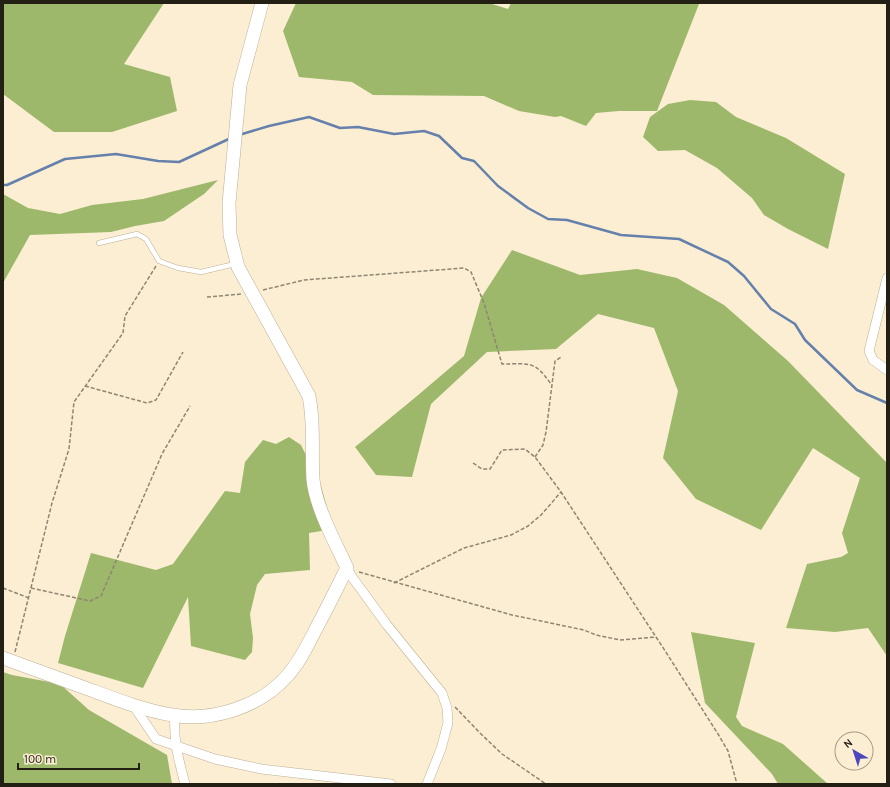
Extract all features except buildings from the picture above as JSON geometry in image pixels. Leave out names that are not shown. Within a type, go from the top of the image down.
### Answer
[{"type":"street","points":[[262,3],[240,84],[229,203],[230,235],[237,264],[309,396],[313,418],[313,480],[327,523],[347,568],[387,625],[442,693],[447,708],[448,723],[441,749],[427,784]]},
{"type":"street","points":[[887,278],[869,351],[873,360],[887,370]]},
{"type":"street","points":[[8,660],[133,705],[175,716],[192,717],[235,710],[252,703],[272,690],[287,677],[298,662],[347,568]]},
{"type":"street","points":[[133,705],[156,739],[215,759],[261,769],[391,784]]},
{"type":"street","points":[[175,716],[175,746],[185,784]]},
{"type":"lane","points":[[98,243],[137,234],[146,239],[159,261],[178,268],[201,272],[237,264]]},
{"type":"path","points":[[8,660],[32,588],[52,503],[69,449],[74,402],[123,333],[124,316],[159,261]]},
{"type":"path","points":[[207,297],[252,293],[304,280],[464,268],[471,272],[484,303],[502,364],[530,364],[542,371],[552,384]]},
{"type":"path","points":[[85,386],[147,403],[156,400],[183,352]]},
{"type":"path","points":[[535,457],[543,445],[546,432],[555,361],[561,358]]},
{"type":"path","points":[[32,588],[90,601],[101,596],[162,454],[190,406]]},
{"type":"path","points":[[473,462],[482,469],[490,469],[502,450],[525,449],[535,457],[561,492],[718,734],[728,751],[737,784]]},
{"type":"path","points":[[394,582],[464,548],[511,535],[528,526],[541,515],[561,492]]},
{"type":"path","points":[[347,568],[512,616],[584,630],[596,635],[620,640],[656,638]]},
{"type":"path","points":[[3,588],[29,598]]},
{"type":"path","points":[[442,693],[502,754],[546,784]]},
{"type":"green space","points":[[3,3],[164,3],[124,64],[170,77],[177,111],[112,132],[54,132],[3,94]]},
{"type":"green space","points":[[296,3],[489,3],[508,9],[511,3],[699,4],[657,111],[619,111],[596,113],[586,126],[561,116],[555,117],[519,111],[484,96],[373,95],[352,82],[299,77],[283,31]]},
{"type":"green space","points":[[690,100],[716,102],[736,117],[786,138],[845,174],[828,249],[764,215],[752,198],[717,168],[685,150],[658,151],[643,137],[650,117],[668,104]]},
{"type":"green space","points":[[218,180],[204,194],[164,221],[111,232],[30,235],[3,283],[3,194],[28,208],[60,214],[92,205],[143,199]]},
{"type":"green space","points":[[512,250],[580,275],[637,269],[677,278],[724,305],[788,361],[887,463],[887,656],[868,628],[835,632],[786,628],[807,564],[841,557],[848,553],[842,533],[860,478],[813,448],[761,530],[696,499],[663,458],[678,391],[654,328],[598,314],[556,349],[487,352],[431,404],[412,477],[376,475],[355,447],[464,356],[481,298]]},
{"type":"green space","points":[[289,437],[301,445],[321,486],[333,529],[309,533],[310,570],[265,574],[257,585],[250,614],[253,638],[252,652],[245,660],[191,646],[188,597],[143,688],[58,663],[91,553],[156,570],[173,564],[225,491],[240,493],[245,462],[263,440],[276,444]]},
{"type":"green space","points":[[691,632],[755,643],[736,717],[742,726],[783,744],[828,784],[778,784],[772,774],[705,703]]},
{"type":"green space","points":[[3,672],[60,684],[89,710],[167,755],[172,784],[3,784]]},
{"type":"waterway","points":[[239,135],[269,126],[309,117],[340,128],[358,127],[394,134],[424,131],[439,136],[462,158],[474,161],[498,186],[528,208],[548,219],[567,220],[621,235],[679,239],[728,262],[744,276],[771,309],[795,324],[805,340],[857,390],[887,403]]},
{"type":"waterway","points":[[3,185],[7,185],[65,159],[116,154],[158,161],[179,162],[231,138]]}]
